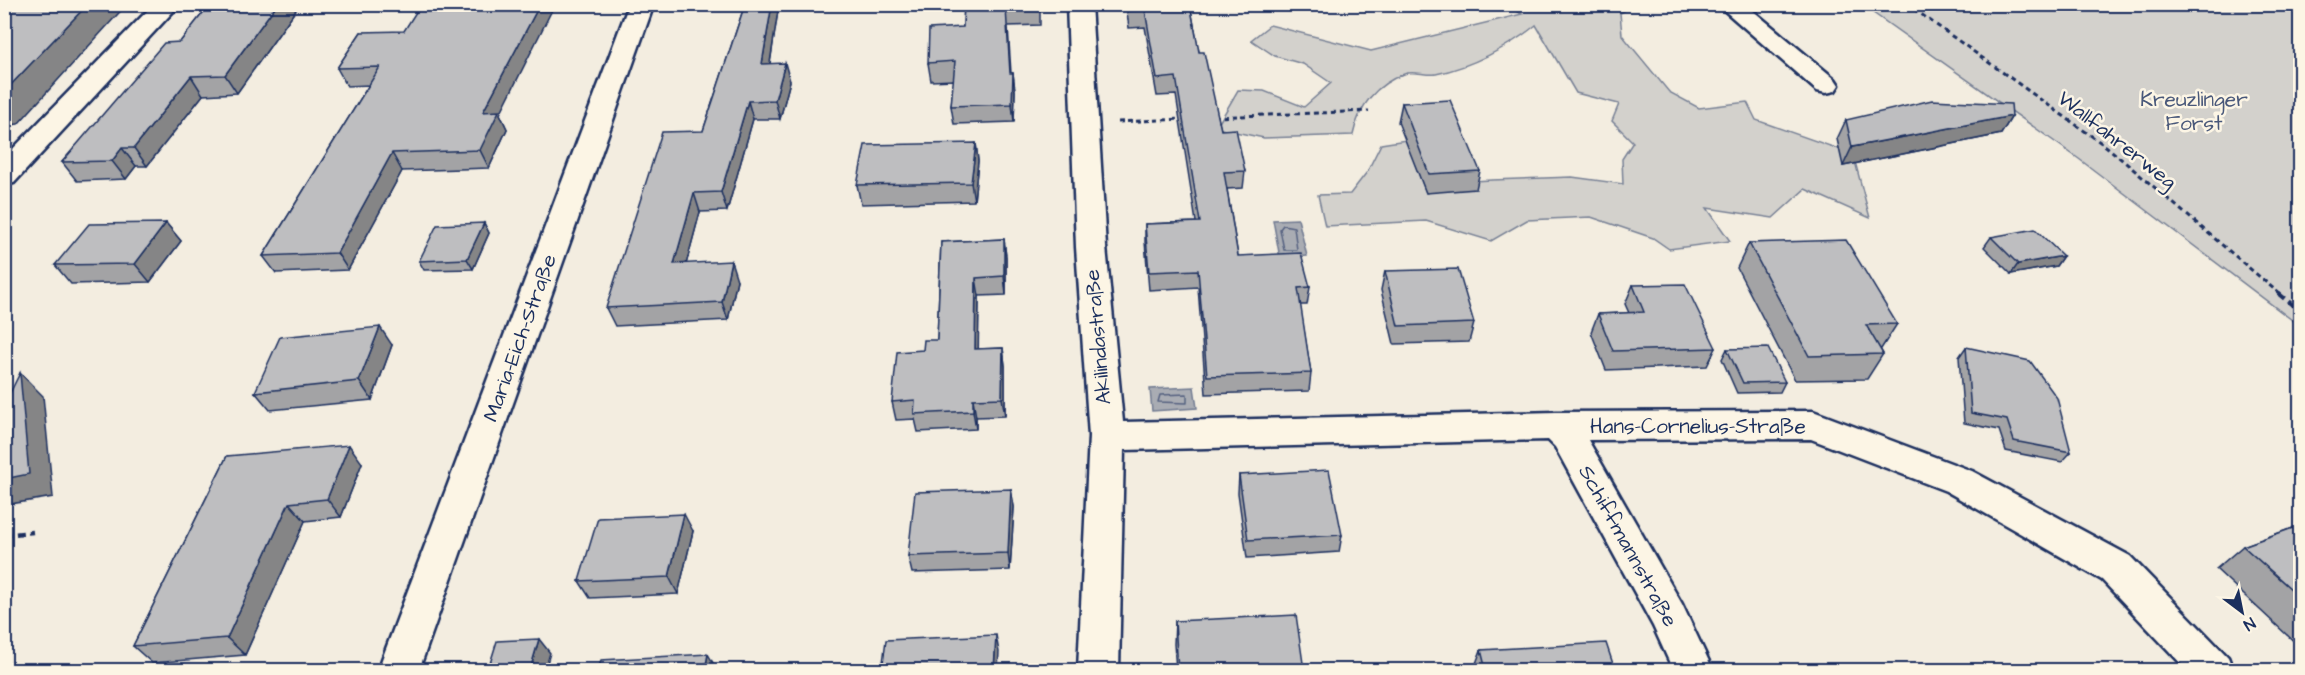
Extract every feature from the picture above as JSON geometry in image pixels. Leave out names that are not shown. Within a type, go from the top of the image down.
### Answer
[{"type":"street","points":[[4,176],[168,4]]},
{"type":"street","name":"Maria-Eich-Straße","points":[[398,670],[642,4]]},
{"type":"street","name":"Akilindastraße","points":[[1079,4],[1090,248],[1107,436],[1098,670]]},
{"type":"street","points":[[1729,4],[1827,85]]},
{"type":"street","name":"Hans-Cornelius-Straße","points":[[1107,436],[1556,426],[1813,425],[1959,481],[2116,568],[2213,670]]},
{"type":"street","name":"Schiffmannstraße","points":[[1556,426],[1568,437],[1668,616],[1693,670]]},
{"type":"path","name":"Wallfahrerweg","points":[[1907,4],[2107,147],[2301,311]]},
{"type":"path","points":[[1203,118],[1369,111]]},
{"type":"path","points":[[1084,123],[1191,118]]},
{"type":"path","points":[[4,535],[33,532]]},
{"type":"green space","points":[[1506,5],[1635,5],[1620,13],[1622,35],[1669,92],[1699,108],[1747,102],[1756,120],[1853,154],[1870,218],[1805,189],[1773,218],[1707,208],[1730,241],[1669,249],[1653,238],[1591,217],[1527,220],[1491,241],[1426,221],[1325,226],[1318,195],[1350,194],[1367,172],[1381,144],[1406,140],[1426,193],[1472,181],[1492,180],[1572,177],[1623,184],[1622,159],[1633,142],[1612,121],[1619,104],[1576,93],[1536,25],[1514,41],[1476,61],[1436,74],[1408,73],[1385,84],[1364,106],[1353,135],[1264,138],[1216,128],[1238,90],[1264,91],[1304,107],[1331,83],[1303,64],[1275,56],[1251,40],[1270,25],[1371,51],[1522,14]]},
{"type":"green space","name":"Kreuzlinger Forst","points":[[1862,5],[2300,5],[2300,326],[2079,159]]},
{"type":"water","points":[[1298,219],[1307,256],[1280,258],[1273,220]]},
{"type":"water","points":[[1194,387],[1197,408],[1152,411],[1150,389]]},
{"type":"building","points":[[4,4],[88,4],[4,92]]},
{"type":"building","points":[[210,4],[277,4],[225,75],[191,76],[134,148],[122,148],[112,161],[62,162],[164,43],[180,42]]},
{"type":"building","points":[[421,4],[540,4],[483,112],[499,111],[480,150],[392,153],[337,253],[263,256],[380,67],[337,68],[361,32],[404,31]]},
{"type":"building","points":[[745,4],[772,4],[762,64],[785,63],[775,100],[748,101],[721,192],[694,193],[674,264],[731,261],[722,302],[606,308],[662,132],[703,131]]},
{"type":"building","points":[[964,4],[1039,4],[1039,7],[1006,8],[1010,73],[1013,73],[1012,104],[951,106],[955,61],[928,63],[929,29],[963,27]]},
{"type":"building","points":[[1128,4],[1190,4],[1199,52],[1204,52],[1221,130],[1236,129],[1245,171],[1224,172],[1238,256],[1301,253],[1310,287],[1298,288],[1311,373],[1207,376],[1198,270],[1149,272],[1145,224],[1200,222],[1176,77],[1157,79],[1145,10],[1128,11]]},
{"type":"building","points":[[1450,100],[1480,171],[1429,174],[1402,103]]},
{"type":"building","points":[[1932,100],[2011,104],[2012,116],[1852,147],[1846,120]]},
{"type":"building","points":[[976,143],[971,183],[857,185],[865,145]]},
{"type":"building","points":[[166,223],[135,264],[55,265],[89,224]]},
{"type":"building","points":[[484,223],[467,259],[419,261],[437,225]]},
{"type":"building","points":[[2035,229],[2063,256],[2018,264],[1991,237]]},
{"type":"building","points":[[1004,239],[1004,276],[976,278],[975,349],[1003,348],[1002,398],[973,399],[973,411],[914,414],[915,400],[892,402],[897,352],[923,350],[924,340],[937,340],[941,242]]},
{"type":"building","points":[[1846,240],[1897,324],[1866,325],[1883,354],[1809,356],[1749,243]]},
{"type":"building","points":[[1458,269],[1474,323],[1398,326],[1385,271]]},
{"type":"building","points":[[1685,284],[1716,348],[1613,351],[1598,314],[1644,312],[1633,285]]},
{"type":"building","points":[[380,327],[359,381],[255,392],[280,337]]},
{"type":"building","points":[[1966,347],[2030,361],[2057,398],[2071,452],[2014,441],[2007,420],[1971,413]]},
{"type":"building","points":[[1768,348],[1785,382],[1743,383],[1727,349]]},
{"type":"building","points":[[20,373],[29,474],[4,479],[4,405]]},
{"type":"building","points":[[349,445],[327,499],[289,503],[227,638],[133,646],[227,456]]},
{"type":"building","points":[[1329,470],[1342,535],[1248,540],[1239,475]]},
{"type":"building","points":[[1011,489],[1008,553],[908,556],[915,492]]},
{"type":"building","points":[[684,514],[669,577],[579,581],[598,518]]},
{"type":"building","points":[[2301,525],[2301,598],[2243,546]]},
{"type":"building","points":[[1296,615],[1304,670],[1178,670],[1175,621]]},
{"type":"building","points":[[996,635],[994,670],[882,670],[886,640]]},
{"type":"building","points":[[539,639],[530,670],[488,670],[497,641]]},
{"type":"building","points":[[1606,643],[1615,670],[1486,670],[1481,650]]},
{"type":"building","points":[[708,654],[705,670],[598,670],[601,660]]}]
